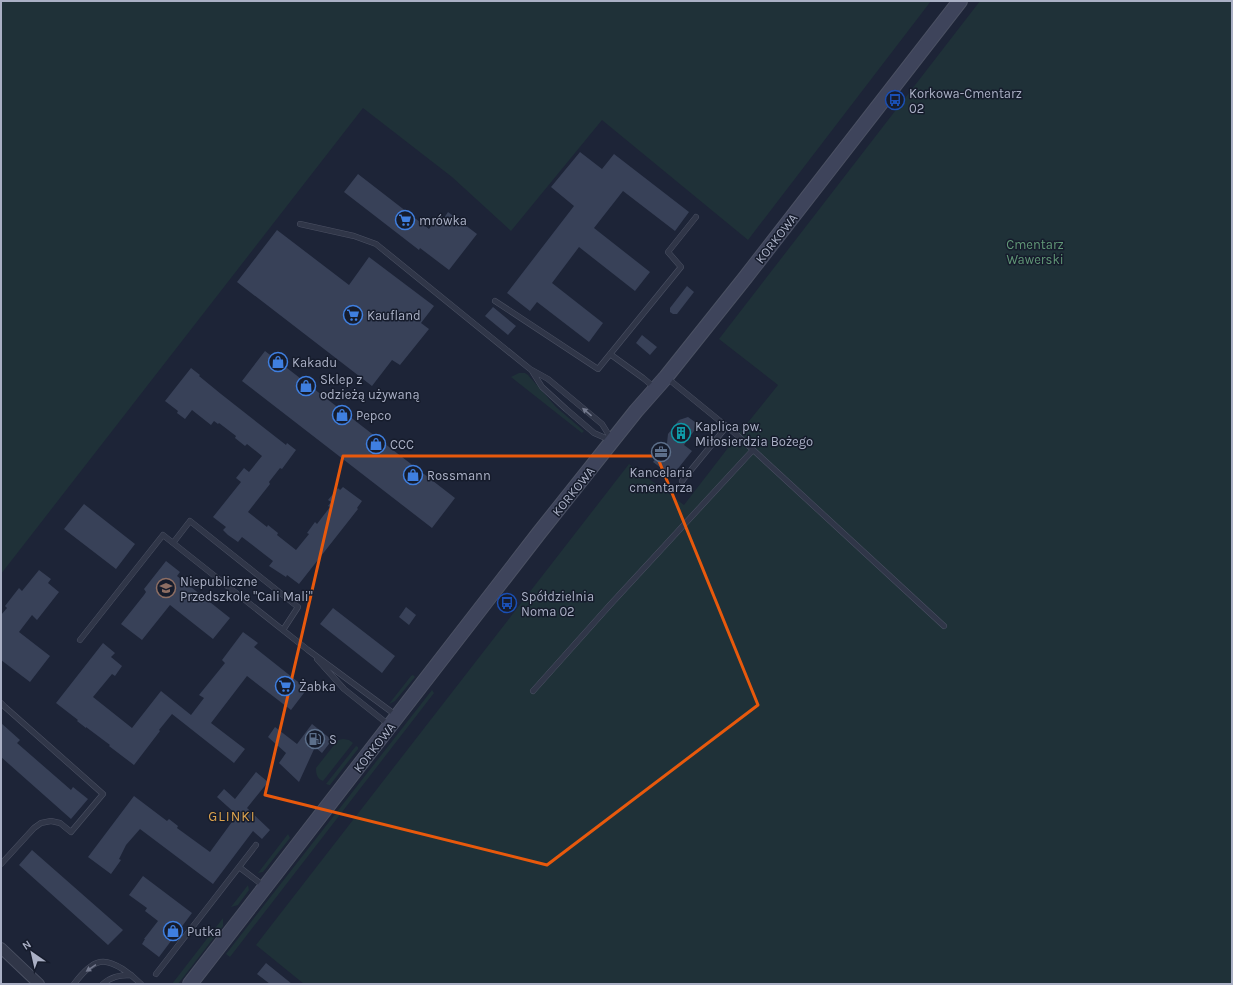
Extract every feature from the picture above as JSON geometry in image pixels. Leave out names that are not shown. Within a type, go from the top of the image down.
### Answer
[{"type":"street","name":"KORKOWA","points":[[190,984],[543,529],[745,278],[960,1]]},
{"type":"street","points":[[1,948],[39,984]]},
{"type":"lane","points":[[495,301],[598,369],[681,267],[668,252],[696,217]]},
{"type":"lane","points":[[300,224],[354,236],[376,244],[530,369],[548,379],[602,424],[613,441]]},
{"type":"lane","points":[[610,354],[656,389]]},
{"type":"lane","points":[[530,369],[542,387],[566,409],[594,433],[613,441]]},
{"type":"lane","points":[[666,377],[727,426],[944,626]]},
{"type":"lane","points":[[682,481],[727,426]]},
{"type":"lane","points":[[533,691],[753,450]]},
{"type":"lane","points":[[173,543],[190,521],[298,607],[283,630]]},
{"type":"lane","points":[[80,640],[163,535],[308,650],[394,721]]},
{"type":"lane","points":[[308,650],[344,689],[394,721]]},
{"type":"lane","points":[[1,703],[103,794],[71,832],[60,823],[51,821],[41,823],[34,828],[1,864]]},
{"type":"lane","points":[[156,974],[256,845]]},
{"type":"lane","points":[[238,867],[265,888]]},
{"type":"lane","points":[[74,984],[90,968],[101,962],[114,964],[132,975],[141,984]]},
{"type":"lane","points":[[103,984],[108,979],[118,975],[132,975]]},
{"type":"highlighted area","points":[[343,456],[657,456],[758,705],[547,865],[265,795]]},
{"type":"green space","points":[[1,1],[931,1],[748,240],[602,120],[511,231],[452,177],[363,108],[1,574]]},
{"type":"green space","name":"Cmentarz Wawerski","points":[[980,1],[1232,1],[1232,984],[304,984],[256,945],[629,464],[684,505],[778,385],[719,339]]},
{"type":"green space","points":[[519,373],[525,373],[528,375],[556,407],[584,431],[582,433],[511,377]]},
{"type":"green space","points":[[413,675],[415,677],[395,701],[389,704],[411,676]]},
{"type":"green space","points":[[432,690],[434,693],[230,957],[226,954]]},
{"type":"green space","points":[[338,740],[349,740],[353,743],[323,781],[319,779],[316,768]]},
{"type":"green space","points":[[356,746],[358,749],[330,785],[326,784]]},
{"type":"green space","points":[[288,834],[290,838],[263,872],[258,873]]},
{"type":"green space","points":[[248,885],[249,890],[238,905],[231,907]]},
{"type":"green space","points":[[223,918],[223,926],[178,984],[172,984]]},
{"type":"building","points":[[580,152],[602,169],[614,154],[689,212],[675,231],[623,191],[594,228],[650,272],[635,291],[579,247],[552,283],[603,323],[589,342],[537,302],[530,311],[507,293],[574,206],[551,187]]},
{"type":"building","points":[[358,174],[429,229],[440,215],[444,218],[448,212],[477,234],[449,270],[420,248],[419,250],[344,192]]},
{"type":"building","name":"Kaufland","points":[[277,230],[349,285],[369,257],[434,306],[421,323],[429,329],[400,365],[392,360],[372,386],[237,282]]},
{"type":"building","points":[[687,286],[694,292],[677,314],[673,314],[670,312],[670,308]]},
{"type":"building","points":[[493,307],[516,326],[508,335],[485,316]]},
{"type":"building","points":[[642,335],[657,347],[650,355],[636,343]]},
{"type":"building","points":[[265,351],[455,498],[432,528],[242,381]]},
{"type":"building","points":[[191,368],[221,394],[286,445],[287,443],[296,450],[282,469],[280,468],[269,482],[270,484],[248,512],[267,527],[268,525],[278,533],[277,535],[296,550],[309,534],[307,533],[315,522],[317,524],[330,507],[328,506],[331,502],[328,500],[338,488],[340,490],[343,487],[362,501],[357,508],[358,509],[299,584],[287,575],[286,577],[269,566],[273,561],[242,537],[238,542],[228,535],[223,530],[226,527],[213,517],[241,482],[236,478],[244,468],[249,472],[262,456],[247,444],[245,446],[235,438],[236,436],[219,423],[218,424],[214,421],[211,425],[192,410],[185,419],[177,413],[178,411],[165,401]]},
{"type":"building","points":[[688,417],[695,422],[694,431],[684,445],[692,451],[672,476],[653,462],[667,443],[668,434],[679,420]]},
{"type":"building","points":[[84,504],[135,544],[116,569],[64,529]]},
{"type":"building","points":[[166,561],[180,572],[177,576],[230,618],[213,639],[170,605],[142,640],[121,624],[144,595],[146,592],[144,589]]},
{"type":"building","points":[[39,570],[51,579],[48,583],[59,592],[37,620],[32,615],[19,632],[50,656],[30,682],[1,660],[1,615],[7,608],[5,606],[19,588],[22,591]]},
{"type":"building","points":[[406,607],[416,615],[409,625],[399,617]]},
{"type":"building","points":[[333,608],[395,656],[382,673],[320,624]]},
{"type":"building","points":[[243,632],[258,643],[254,647],[307,689],[291,710],[247,676],[211,723],[245,749],[234,763],[172,714],[134,765],[56,703],[103,643],[115,653],[111,657],[122,666],[115,676],[112,674],[93,697],[132,728],[161,691],[191,715],[204,698],[199,695],[225,663],[222,660]]},
{"type":"building","points":[[1,723],[20,740],[17,743],[71,790],[73,787],[88,799],[71,819],[1,757]]},
{"type":"building","points":[[312,724],[332,740],[322,753],[315,747],[299,782],[279,763],[286,753],[268,737],[275,727],[297,744]]},
{"type":"building","points":[[256,772],[268,782],[247,808],[270,830],[262,839],[253,831],[213,884],[140,829],[126,845],[119,859],[121,860],[111,874],[88,857],[134,796],[167,821],[169,819],[178,826],[177,828],[210,852],[237,815],[217,797],[224,789],[235,799]]},
{"type":"building","points":[[32,850],[123,930],[108,945],[19,865]]},
{"type":"building","points":[[143,876],[192,913],[159,957],[142,944],[144,939],[158,921],[145,911],[147,908],[129,895]]},
{"type":"building","points":[[266,963],[292,984],[270,984],[257,974]]},
{"type":"place","name":"Korkowa-Cmentarz 02","points":[[895,100]]},
{"type":"place","name":"mrówka","points":[[405,220]]},
{"type":"place","name":"Kaufland","points":[[353,315]]},
{"type":"place","name":"Kakadu","points":[[278,362]]},
{"type":"place","name":"Sklep z odzieżą używaną","points":[[306,386]]},
{"type":"place","name":"Pepco","points":[[342,415]]},
{"type":"place","name":"Kaplica pw. Miłosierdzia Bożego","points":[[681,433]]},
{"type":"place","name":"CCC","points":[[376,444]]},
{"type":"place","name":"Kancelaria cmentarza","points":[[661,452]]},
{"type":"place","name":"Rossmann","points":[[413,475]]},
{"type":"place","name":"Niepubliczne Przedszkole \"Cali Mali\"","points":[[166,588]]},
{"type":"place","name":"Spółdzielnia Noma 02","points":[[507,603]]},
{"type":"place","name":"Żabka","points":[[285,686]]},
{"type":"place","name":"S","points":[[315,739]]},
{"type":"place","name":"Putka","points":[[173,931]]},
{"type":"district","name":"GLINKI","points":[[232,816]]}]
